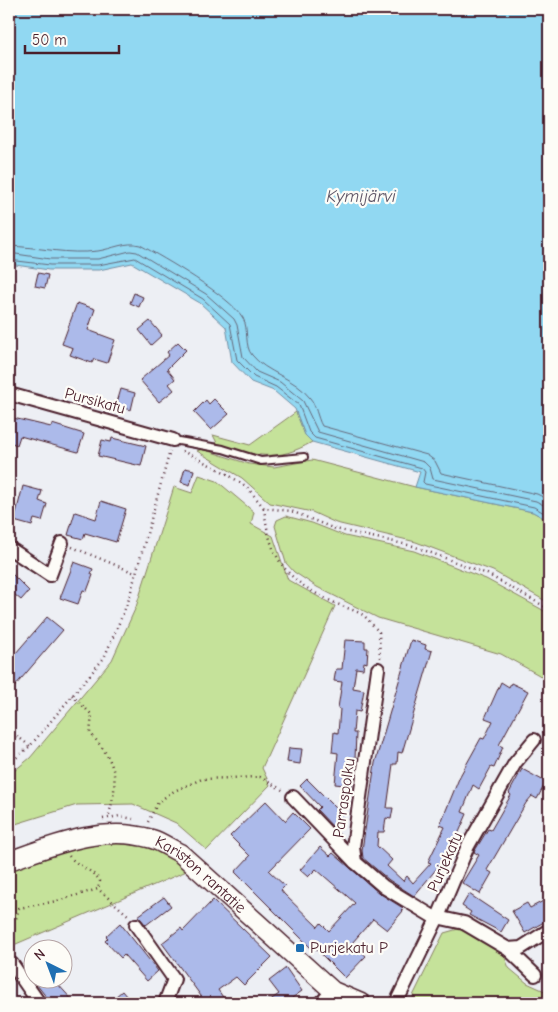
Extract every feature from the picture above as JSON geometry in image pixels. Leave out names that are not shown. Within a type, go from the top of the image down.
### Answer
[{"type":"street","name":"Pursikatu","points":[[9,394],[173,440]]},
{"type":"street","points":[[9,548],[50,575],[62,543]]},
{"type":"street","name":"Parraspolku","points":[[378,669],[353,847],[355,862],[384,887],[438,918],[464,923],[508,949],[535,975]]},
{"type":"street","name":"Purjekatu","points":[[396,1003],[438,918],[468,846],[515,763],[534,740]]},
{"type":"street","points":[[293,797],[355,862]]},
{"type":"street","name":"Kariston rantatie","points":[[9,861],[84,836],[122,834],[153,839],[180,853],[327,997],[361,1003]]},
{"type":"street","points":[[136,925],[174,979],[165,1003]]},
{"type":"street","points":[[508,949],[522,948],[549,930]]},
{"type":"street","points":[[12,964],[39,1003]]},
{"type":"lane","points":[[173,440],[223,449],[261,462],[304,457]]},
{"type":"path","points":[[173,440],[183,452],[224,472],[248,487],[264,508],[274,553],[287,573],[333,603],[363,615],[379,632],[381,650],[378,669]]},
{"type":"path","points":[[9,764],[30,746],[104,658],[128,602],[173,440]]},
{"type":"path","points":[[264,508],[291,511],[335,529],[413,546],[487,574],[549,609]]},
{"type":"path","points":[[62,543],[135,573]]},
{"type":"path","points":[[72,694],[92,715],[90,733],[106,751],[112,763],[116,790],[108,818]]},
{"type":"path","points":[[9,730],[30,746]]},
{"type":"path","points":[[148,822],[158,802],[174,791],[202,779],[260,777],[293,797]]},
{"type":"path","points":[[58,844],[74,862],[96,874],[100,881],[98,889]]},
{"type":"path","points":[[98,889],[124,910],[136,925]]},
{"type":"path","points":[[9,925],[16,919],[19,908],[57,901],[98,889]]},
{"type":"green space","points":[[296,412],[305,435],[312,442],[287,453],[276,455],[254,454],[217,443],[213,435],[250,445]]},
{"type":"green space","points":[[202,449],[249,464],[274,467],[312,460],[415,487],[533,512],[549,521],[549,603],[493,571],[416,542],[336,523],[312,512],[270,503],[242,478],[197,451]]},
{"type":"green space","points":[[199,475],[217,481],[254,512],[251,524],[273,536],[288,580],[335,606],[262,768],[270,785],[207,850],[176,823],[133,804],[77,805],[9,826],[9,775],[30,758],[112,660],[136,607],[174,487],[192,493]]},
{"type":"green space","points":[[286,516],[312,523],[345,536],[414,551],[486,579],[549,614],[549,685],[539,675],[501,654],[378,618],[317,587],[294,572],[286,563],[275,526],[277,520]]},
{"type":"green space","points":[[115,843],[153,848],[189,870],[9,947],[9,870],[76,847]]},
{"type":"green space","points":[[458,929],[483,938],[504,955],[509,968],[527,983],[549,993],[549,1003],[414,1003],[413,996],[444,933]]},
{"type":"water","name":"Kymijärvi","points":[[9,9],[549,9],[549,521],[533,512],[415,487],[420,472],[312,442],[305,435],[295,409],[274,391],[251,382],[232,362],[226,327],[200,303],[132,263],[99,270],[49,270],[9,264]]},
{"type":"building","points":[[38,273],[48,275],[45,288],[35,286]]},
{"type":"building","points":[[134,293],[143,297],[139,307],[130,303]]},
{"type":"building","points":[[77,303],[95,309],[88,330],[115,340],[107,363],[94,359],[92,363],[70,355],[73,348],[62,344]]},
{"type":"building","points":[[150,321],[162,335],[151,345],[139,330]]},
{"type":"building","points":[[178,342],[186,350],[167,369],[175,379],[169,384],[174,390],[159,402],[140,380],[169,355],[167,352]]},
{"type":"building","points":[[121,389],[135,393],[131,410],[116,406]]},
{"type":"building","points":[[214,399],[229,414],[211,430],[194,412],[206,400],[209,404]]},
{"type":"building","points":[[9,417],[51,427],[52,424],[84,434],[78,452],[20,436],[17,445],[9,442]]},
{"type":"building","points":[[112,438],[146,446],[141,466],[98,456],[102,440],[111,442]]},
{"type":"building","points":[[185,468],[194,470],[190,485],[181,482]]},
{"type":"building","points":[[23,486],[42,491],[39,501],[47,504],[42,521],[34,519],[32,526],[14,521]]},
{"type":"building","points":[[101,501],[126,509],[116,542],[85,533],[83,539],[68,535],[75,512],[96,519]]},
{"type":"building","points":[[74,562],[93,569],[91,574],[93,575],[87,591],[83,590],[78,604],[60,598]]},
{"type":"building","points":[[9,571],[29,591],[21,600],[9,590]]},
{"type":"building","points":[[47,617],[63,630],[9,693],[9,661]]},
{"type":"building","points":[[345,640],[365,641],[365,648],[368,648],[367,663],[364,662],[363,669],[356,668],[353,688],[364,690],[360,712],[355,711],[353,733],[356,733],[355,759],[352,786],[335,784],[338,753],[332,752],[334,732],[338,733],[340,709],[338,708],[342,682],[334,681],[336,669],[342,669]]},
{"type":"building","points":[[411,640],[426,645],[425,649],[432,651],[402,753],[398,752],[397,764],[393,764],[387,808],[393,808],[391,819],[386,818],[384,832],[378,832],[377,846],[392,860],[387,866],[403,881],[407,876],[413,883],[431,863],[428,862],[445,827],[440,825],[460,776],[481,738],[484,739],[493,721],[485,718],[501,682],[509,687],[511,683],[528,691],[499,745],[503,747],[494,768],[491,767],[479,789],[473,785],[462,812],[467,814],[443,869],[438,867],[414,896],[389,880],[363,858],[362,850],[375,763]]},
{"type":"building","points":[[289,748],[302,749],[300,764],[287,762]]},
{"type":"building","points":[[522,769],[546,782],[537,799],[532,796],[526,803],[487,870],[492,873],[480,894],[462,883],[479,855],[474,852],[488,829],[491,830],[511,795],[509,793]]},
{"type":"building","points":[[307,779],[345,817],[334,828],[317,810],[320,807],[300,786]]},
{"type":"building","points":[[266,801],[285,821],[293,812],[310,829],[269,871],[285,886],[281,890],[284,894],[318,927],[321,923],[329,931],[355,903],[316,869],[308,877],[300,870],[320,847],[330,856],[333,853],[379,893],[403,908],[401,910],[403,911],[387,930],[373,919],[352,943],[366,956],[345,978],[314,947],[312,949],[235,872],[250,856],[230,836]]},
{"type":"building","points":[[469,894],[508,920],[501,932],[469,915],[471,912],[462,906]]},
{"type":"building","points":[[164,897],[171,906],[146,925],[138,916]]},
{"type":"building","points":[[549,898],[549,919],[525,933],[512,911],[527,903],[530,908]]},
{"type":"building","points":[[213,900],[272,957],[244,985],[236,977],[218,990],[227,1003],[192,1003],[201,996],[162,943],[181,928],[183,931]]},
{"type":"building","points":[[120,923],[158,971],[147,981],[124,955],[121,958],[105,941],[108,938],[106,936]]},
{"type":"building","points":[[286,968],[302,991],[292,998],[296,1003],[266,1003],[279,994],[269,981]]},
{"type":"building","points":[[41,990],[63,990],[75,1003],[51,1003]]},
{"type":"building","points":[[122,991],[132,1003],[108,1003]]},
{"type":"place","name":"Purjekatu P","points":[[300,948]]}]
